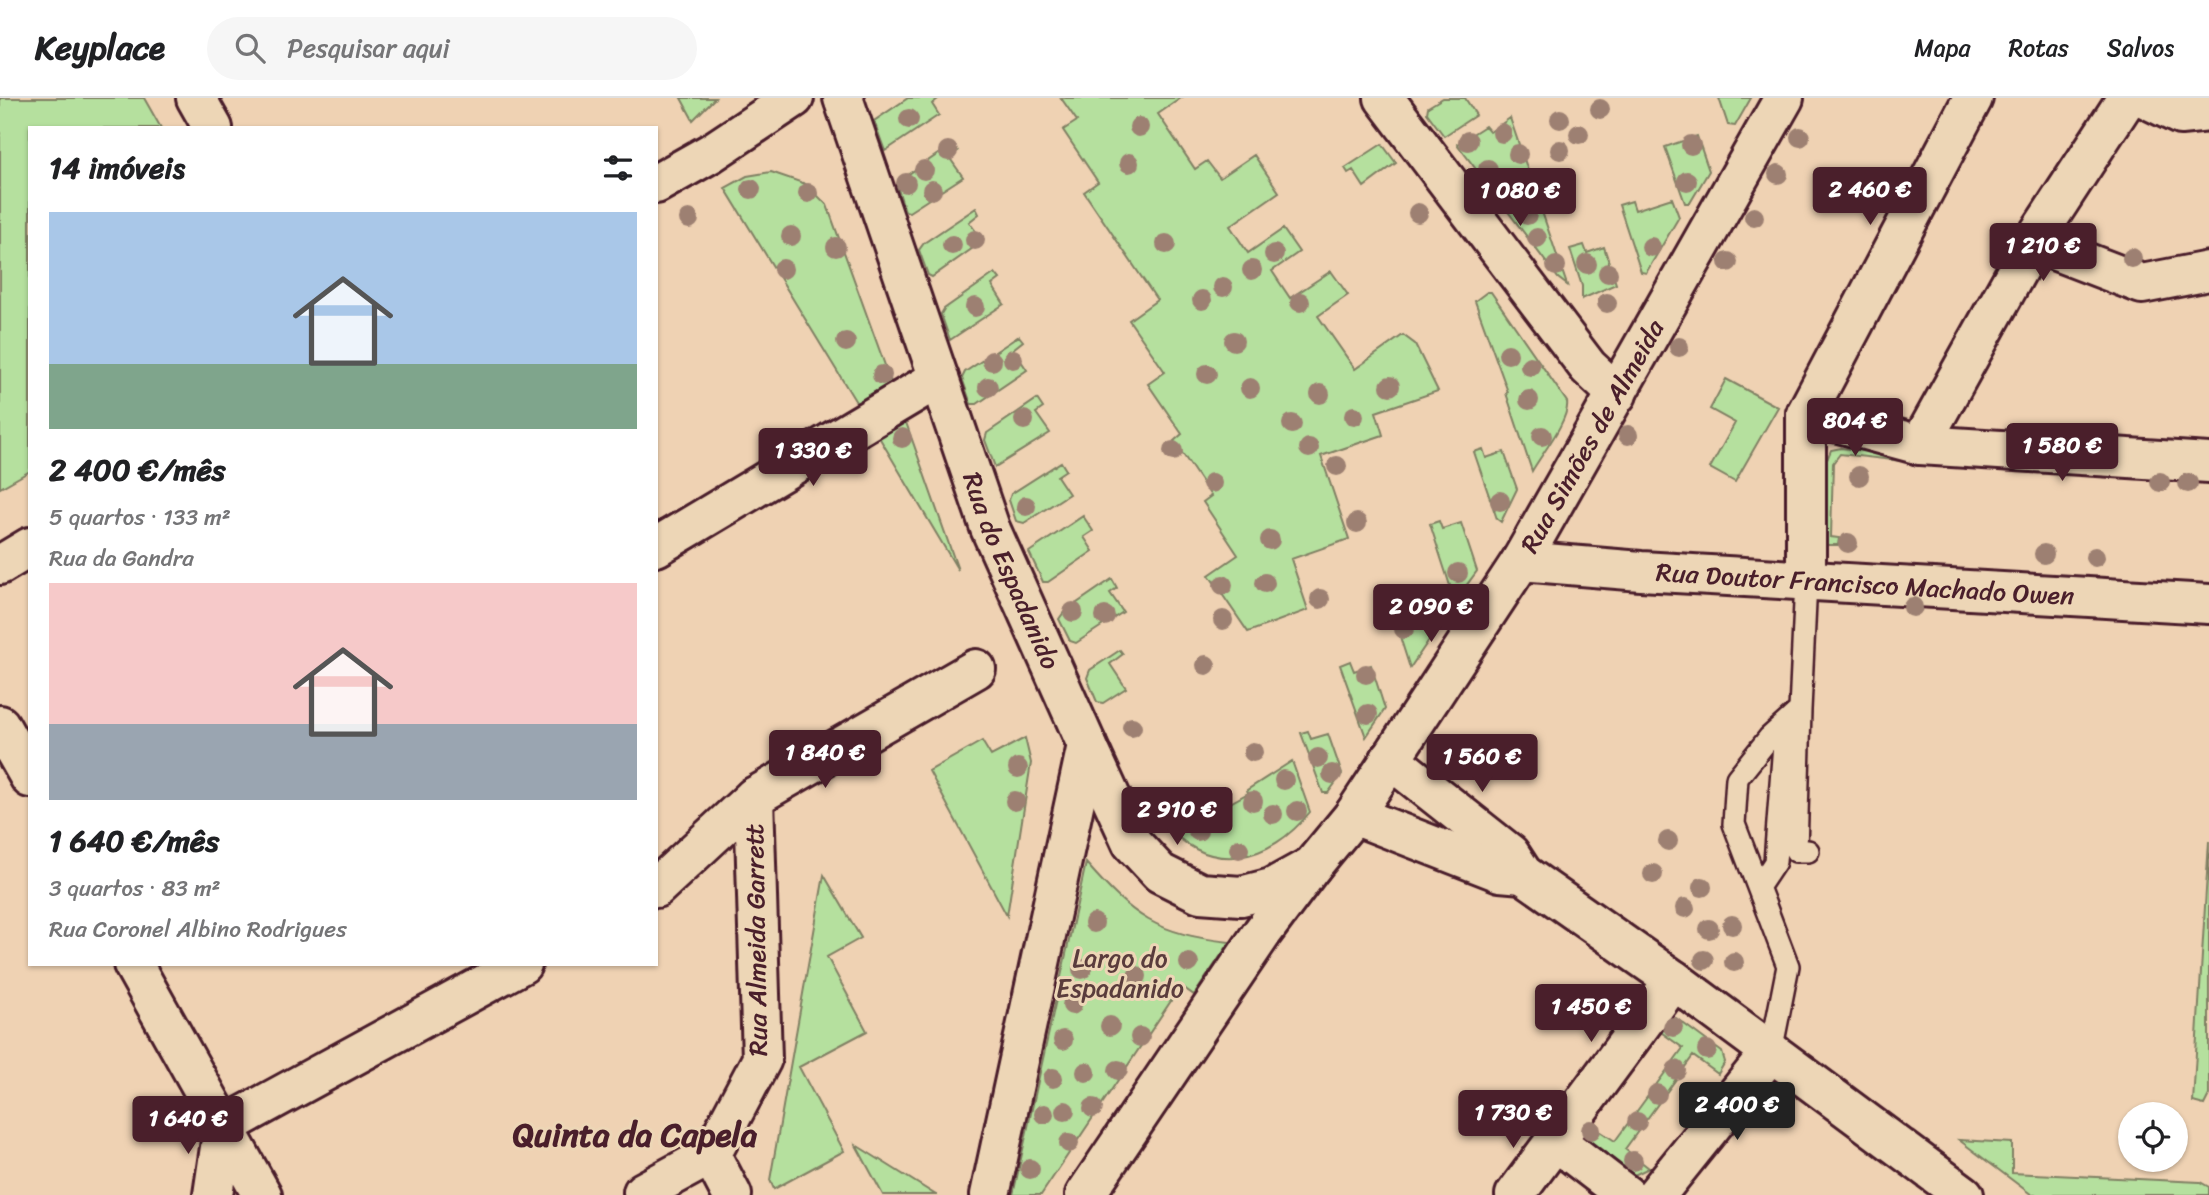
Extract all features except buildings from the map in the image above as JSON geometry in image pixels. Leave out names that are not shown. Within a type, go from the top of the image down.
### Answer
[{"type":"street","points":[[196,98],[212,126]]},
{"type":"street","points":[[658,183],[711,153],[794,98]]},
{"type":"street","name":"Rua do Espadanido","points":[[843,98],[990,528],[1132,843],[1160,873],[1199,893],[1241,896],[1272,888],[1312,866]]},
{"type":"street","points":[[1384,98],[1588,368],[1617,394]]},
{"type":"street","name":"Rua Simões de Almeida","points":[[1312,866],[1354,815],[1521,561],[1784,98]]},
{"type":"street","points":[[1806,581],[1805,414],[1973,98]]},
{"type":"street","points":[[1920,444],[2033,242],[2127,98]]},
{"type":"street","points":[[2145,98],[2180,115],[2209,112]]},
{"type":"street","points":[[2033,242],[2142,284],[2209,271]]},
{"type":"street","points":[[658,546],[939,378]]},
{"type":"street","points":[[1805,414],[1920,444],[2209,463]]},
{"type":"street","points":[[0,565],[28,548]]},
{"type":"street","name":"Rua Doutor Francisco Machado Owen","points":[[1521,561],[1806,581],[2209,604]]},
{"type":"street","name":"Rua Almeida Garrett","points":[[658,886],[754,797],[975,669]]},
{"type":"street","points":[[0,724],[28,774]]},
{"type":"street","points":[[990,1195],[1087,745]]},
{"type":"street","points":[[1390,759],[1510,854],[1523,874],[1674,980],[1964,1195]]},
{"type":"street","name":"Rua Almeida Garrett","points":[[711,1155],[762,1059],[754,797]]},
{"type":"street","points":[[1354,815],[1500,872],[1523,874]]},
{"type":"street","points":[[1085,1195],[1262,933],[1312,866]]},
{"type":"street","points":[[134,966],[262,1195]]},
{"type":"street","points":[[223,1127],[518,966]]},
{"type":"street","points":[[1516,1195],[1674,980]]},
{"type":"street","points":[[1656,1195],[1771,1052]]},
{"type":"street","points":[[213,1195],[223,1127]]},
{"type":"street","points":[[1557,1142],[1626,1195]]},
{"type":"street","points":[[643,1192],[711,1155],[732,1195]]},
{"type":"lane","points":[[1806,581],[1796,851],[1808,851]]},
{"type":"lane","points":[[1771,1052],[1788,966],[1734,824],[1737,778],[1769,738],[1800,710]]},
{"type":"lane","points":[[1759,886],[1775,862],[1784,744]]},
{"type":"green space","points":[[0,98],[144,98],[160,126],[28,126],[28,472],[0,488]]},
{"type":"green space","points":[[681,98],[715,98],[693,120]]},
{"type":"green space","points":[[908,98],[939,98],[932,104],[939,115],[885,151],[874,121]]},
{"type":"green space","points":[[1061,98],[1181,98],[1158,114],[1195,169],[1207,161],[1220,178],[1254,155],[1279,192],[1230,226],[1248,253],[1283,229],[1299,252],[1272,271],[1290,298],[1331,271],[1348,295],[1318,316],[1355,369],[1403,335],[1415,344],[1438,391],[1376,412],[1383,435],[1321,456],[1349,539],[1291,559],[1308,610],[1248,632],[1209,575],[1238,555],[1203,502],[1211,496],[1174,441],[1182,434],[1148,384],[1165,372],[1129,320],[1157,300],[1084,192],[1098,182],[1063,130],[1077,121]]},
{"type":"green space","points":[[1443,98],[1465,98],[1476,115],[1444,136],[1427,113],[1428,107]]},
{"type":"green space","points":[[1719,98],[1751,98],[1735,126],[1728,125]]},
{"type":"green space","points":[[1510,118],[1567,285],[1558,278],[1457,144],[1485,126],[1490,132]]},
{"type":"green space","points":[[1697,136],[1709,171],[1690,203],[1685,203],[1665,147]]},
{"type":"green space","points":[[953,144],[958,151],[949,157],[963,177],[909,212],[905,211],[897,186],[900,180]]},
{"type":"green space","points":[[1382,144],[1396,163],[1364,187],[1353,170],[1348,173],[1345,168]]},
{"type":"green space","points":[[771,172],[806,184],[827,205],[895,393],[862,412],[725,188],[747,176]]},
{"type":"green space","points":[[1672,198],[1679,217],[1646,273],[1641,272],[1619,205],[1632,201],[1635,210]]},
{"type":"green space","points":[[976,208],[979,214],[969,222],[983,241],[932,277],[928,275],[919,250],[924,243]]},
{"type":"green space","points":[[1584,245],[1587,253],[1604,247],[1616,284],[1582,299],[1582,286],[1570,249]]},
{"type":"green space","points":[[995,273],[1000,279],[992,285],[1004,304],[950,340],[941,314],[944,309]]},
{"type":"green space","points":[[1491,292],[1567,402],[1560,427],[1532,471],[1506,393],[1508,392],[1475,301]]},
{"type":"green space","points":[[1019,336],[1023,341],[1013,349],[1027,370],[977,404],[971,404],[962,378],[965,372]]},
{"type":"green space","points":[[1726,379],[1778,407],[1735,482],[1710,468],[1735,423],[1710,409]]},
{"type":"green space","points":[[1037,399],[1043,408],[1036,413],[1050,433],[995,467],[985,440],[987,433]]},
{"type":"green space","points":[[902,411],[958,570],[873,427]]},
{"type":"green space","points":[[1841,448],[1954,462],[1954,467],[1840,454],[1833,463],[1831,537],[1839,538],[1838,545],[1825,545],[1827,460],[1831,450]]},
{"type":"green space","points":[[1483,449],[1486,458],[1504,452],[1517,489],[1501,522],[1497,519],[1474,452]]},
{"type":"green space","points":[[1061,462],[1066,470],[1057,476],[1069,494],[1024,523],[1016,521],[1009,500],[1011,494]]},
{"type":"green space","points":[[1083,516],[1093,531],[1084,537],[1093,551],[1048,582],[1043,582],[1029,552]]},
{"type":"green space","points":[[1439,521],[1442,529],[1461,523],[1477,571],[1457,598],[1453,595],[1430,524]]},
{"type":"green space","points":[[1112,579],[1117,588],[1110,593],[1123,612],[1076,643],[1070,641],[1059,619],[1064,612]]},
{"type":"green space","points":[[1393,594],[1396,602],[1418,595],[1431,637],[1410,668],[1387,596]]},
{"type":"green space","points":[[1120,650],[1123,654],[1110,664],[1126,688],[1103,703],[1097,702],[1087,678],[1090,670]]},
{"type":"green space","points":[[1350,661],[1354,671],[1371,665],[1385,709],[1366,737],[1340,665]]},
{"type":"green space","points":[[1308,731],[1311,739],[1328,734],[1342,774],[1328,793],[1323,793],[1301,733]]},
{"type":"green space","points":[[1025,738],[1031,763],[1007,916],[929,771],[982,741],[991,756]]},
{"type":"green space","points":[[1292,761],[1310,812],[1294,829],[1259,852],[1240,857],[1221,857],[1201,852],[1183,841],[1165,824],[1181,814],[1184,818],[1197,809],[1203,818],[1248,793],[1247,790]]},
{"type":"green space","points":[[2209,841],[2209,1095],[2204,1105],[2193,1102]]},
{"type":"green space","name":"Largo do Espadanido","points":[[1086,863],[1118,897],[1148,920],[1183,934],[1230,942],[1194,995],[1181,986],[1041,1195],[1013,1195]]},
{"type":"green space","points":[[824,875],[861,938],[827,957],[867,1031],[799,1067],[844,1151],[774,1189],[770,1180]]},
{"type":"green space","points":[[1676,1018],[1722,1052],[1725,1062],[1718,1074],[1693,1056],[1625,1149],[1649,1168],[1632,1176],[1588,1143],[1584,1135],[1589,1124],[1615,1141],[1683,1048],[1658,1030],[1665,1020]]},
{"type":"green space","points":[[1959,1140],[2012,1143],[2012,1173],[2200,1182],[2209,1187],[2209,1195],[2032,1195]]},
{"type":"green space","points":[[856,1145],[936,1195],[883,1195]]},
{"type":"district","name":"Quinta da Capela","points":[[635,1135]]}]
